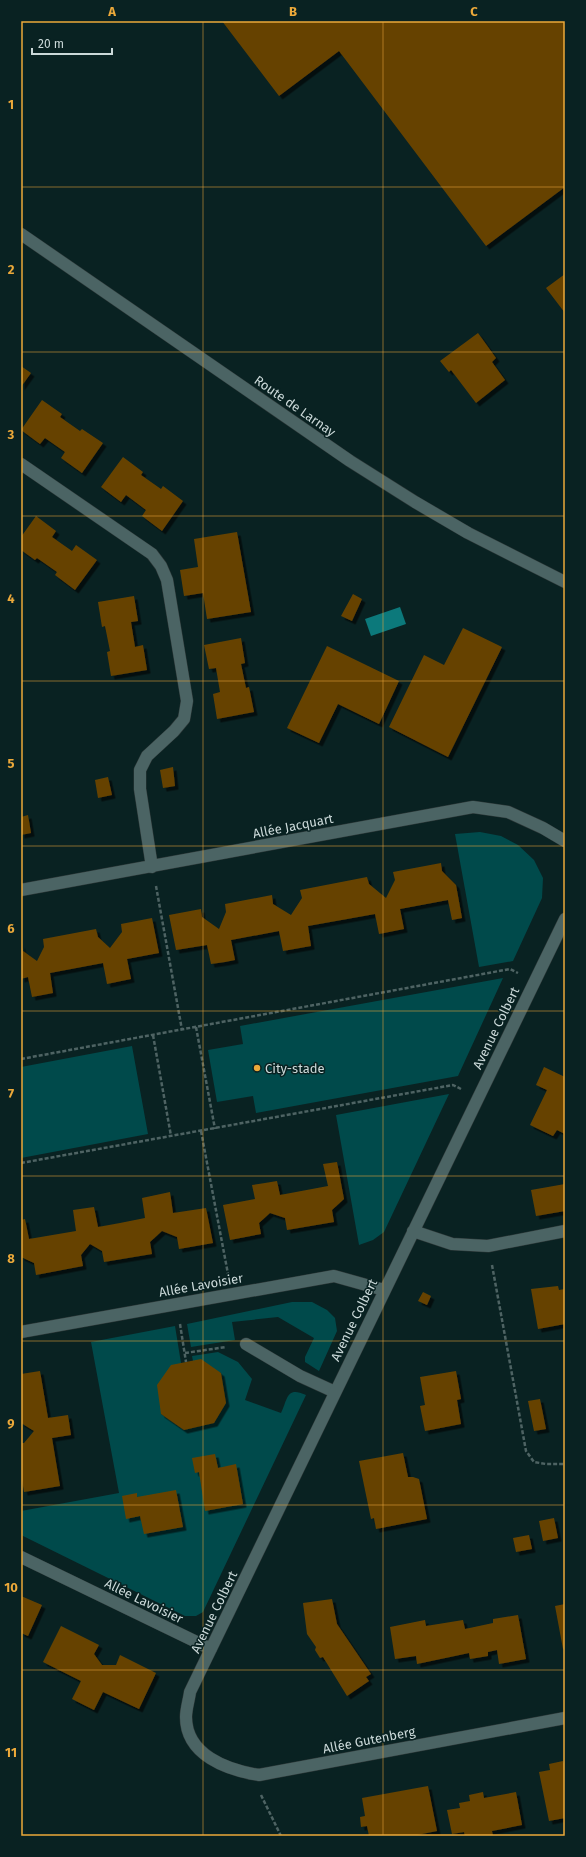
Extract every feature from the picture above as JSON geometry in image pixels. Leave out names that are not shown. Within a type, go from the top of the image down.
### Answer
[{"type":"street","name":"Route de Larnay","points":[[21,234],[350,461],[468,533],[565,582]]},
{"type":"street","points":[[21,464],[152,554],[161,566],[167,580],[187,701],[184,719],[174,731],[147,756],[140,770],[140,789],[152,867]]},
{"type":"street","name":"Allée Jacquart","points":[[21,890],[473,807],[508,812],[543,828],[565,841]]},
{"type":"street","name":"Avenue Colbert","points":[[189,1738],[186,1717],[190,1692],[565,919]]},
{"type":"street","points":[[413,1231],[452,1244],[488,1246],[565,1231]]},
{"type":"street","name":"Allée Lavoisier","points":[[21,1332],[334,1276],[384,1290]]},
{"type":"street","points":[[246,1344],[300,1376],[335,1392]]},
{"type":"street","name":"Allée Lavoisier","points":[[21,1557],[211,1649]]},
{"type":"street","name":"Allée Gutenberg","points":[[189,1738],[204,1755],[229,1768],[243,1773],[259,1775],[565,1718]]},
{"type":"path","points":[[152,867],[182,1030]]},
{"type":"path","points":[[21,1059],[510,969],[535,980]]},
{"type":"path","points":[[196,1027],[215,1129]]},
{"type":"path","points":[[153,1035],[171,1136]]},
{"type":"path","points":[[21,1163],[453,1085],[478,1097]]},
{"type":"path","points":[[201,1131],[231,1294]]},
{"type":"path","points":[[488,1246],[526,1451],[534,1462],[546,1464],[565,1464]]},
{"type":"path","points":[[177,1304],[186,1362]]},
{"type":"path","points":[[185,1353],[246,1344]]},
{"type":"path","points":[[259,1775],[258,1788],[281,1836]]},
{"type":"shaded area","points":[[400,607],[406,624],[371,636],[365,619]]},
{"type":"shaded area","points":[[480,832],[501,836],[518,845],[534,860],[543,878],[542,898],[513,961],[479,967],[455,834]]},
{"type":"shaded area","points":[[503,978],[458,1076],[256,1113],[253,1096],[217,1102],[208,1050],[243,1044],[240,1026]]},
{"type":"shaded area","points":[[132,1046],[148,1134],[21,1158],[21,1067]]},
{"type":"shaded area","points":[[449,1094],[384,1232],[373,1240],[359,1245],[336,1115]]},
{"type":"shaded area","points":[[292,1302],[312,1302],[327,1310],[335,1318],[337,1331],[319,1371],[305,1362],[305,1357],[314,1338],[278,1317],[232,1322],[235,1340],[191,1347],[187,1324]]},
{"type":"shaded area","points":[[175,1326],[181,1363],[161,1414],[184,1430],[214,1423],[226,1403],[221,1373],[193,1361],[192,1356],[218,1352],[238,1362],[252,1379],[245,1400],[281,1413],[291,1393],[295,1392],[306,1395],[203,1612],[196,1616],[185,1616],[21,1535],[21,1511],[119,1493],[91,1342]]},
{"type":"building","points":[[222,21],[565,21],[565,187],[486,246],[339,51],[279,96]]},
{"type":"building","points":[[565,274],[565,313],[546,288]]},
{"type":"building","points":[[478,333],[496,358],[492,362],[505,380],[476,403],[451,370],[449,372],[440,361]]},
{"type":"building","points":[[21,366],[31,373],[21,387]]},
{"type":"building","points":[[42,400],[62,414],[60,417],[80,431],[82,429],[103,443],[82,473],[61,458],[65,452],[45,438],[40,444],[21,430]]},
{"type":"building","points":[[123,457],[143,472],[141,475],[161,489],[163,486],[183,501],[162,531],[142,516],[146,510],[126,495],[121,502],[101,487]]},
{"type":"building","points":[[36,516],[56,531],[52,537],[72,551],[76,545],[97,560],[75,590],[55,575],[57,572],[37,558],[35,560],[21,550],[21,537]]},
{"type":"building","points":[[237,532],[251,612],[207,619],[203,593],[184,596],[180,570],[198,567],[194,539]]},
{"type":"building","points":[[353,594],[362,599],[352,621],[341,616]]},
{"type":"building","points":[[134,596],[138,621],[131,622],[135,647],[143,645],[147,670],[111,676],[107,652],[110,651],[105,626],[102,627],[98,602]]},
{"type":"building","points":[[463,628],[502,647],[448,757],[389,727],[424,655],[444,665]]},
{"type":"building","points":[[241,638],[245,663],[241,664],[246,688],[249,687],[254,712],[217,719],[213,694],[220,692],[216,668],[209,669],[204,645]]},
{"type":"building","points":[[327,646],[399,681],[379,724],[338,704],[319,743],[287,728]]},
{"type":"building","points":[[173,767],[175,786],[163,788],[160,770]]},
{"type":"building","points":[[108,777],[112,795],[98,798],[95,780]]},
{"type":"building","points":[[28,815],[31,833],[21,835],[21,817]]},
{"type":"building","points":[[441,863],[442,871],[456,885],[462,918],[452,920],[448,900],[400,909],[404,929],[379,934],[375,914],[308,926],[311,946],[283,951],[279,931],[231,940],[235,960],[225,962],[211,964],[207,945],[176,950],[169,915],[201,909],[202,917],[219,929],[226,912],[225,904],[272,895],[273,904],[291,915],[302,898],[300,890],[367,877],[369,884],[386,898],[395,880],[393,872]]},
{"type":"building","points":[[152,918],[159,953],[127,959],[131,979],[107,984],[103,963],[50,973],[53,993],[32,997],[28,977],[21,979],[21,944],[23,951],[37,961],[44,947],[43,939],[96,929],[98,937],[110,948],[122,932],[121,924]]},
{"type":"building","points":[[544,1067],[565,1077],[565,1134],[557,1130],[553,1136],[530,1125],[547,1090],[536,1085]]},
{"type":"building","points":[[337,1162],[344,1199],[332,1210],[334,1222],[287,1230],[285,1218],[270,1213],[259,1223],[261,1234],[230,1240],[223,1205],[255,1199],[252,1185],[277,1181],[280,1195],[328,1186],[323,1164]]},
{"type":"building","points":[[565,1184],[565,1211],[536,1216],[531,1190]]},
{"type":"building","points":[[170,1192],[173,1213],[206,1208],[213,1243],[179,1249],[177,1237],[162,1231],[150,1242],[152,1254],[104,1262],[102,1251],[90,1244],[81,1255],[83,1266],[36,1275],[34,1263],[21,1257],[21,1220],[25,1219],[29,1239],[76,1231],[73,1210],[94,1207],[98,1227],[120,1223],[145,1218],[142,1198]]},
{"type":"building","points":[[558,1286],[559,1290],[565,1289],[565,1324],[538,1329],[531,1289]]},
{"type":"building","points":[[423,1292],[431,1296],[427,1305],[418,1301]]},
{"type":"building","points":[[201,1359],[221,1373],[226,1403],[214,1423],[184,1430],[161,1414],[157,1385],[171,1365]]},
{"type":"building","points":[[40,1371],[48,1418],[68,1415],[71,1435],[52,1438],[60,1486],[24,1492],[21,1474],[21,1443],[24,1443],[34,1431],[21,1423],[21,1374]]},
{"type":"building","points":[[456,1371],[461,1399],[457,1400],[461,1424],[425,1431],[420,1406],[425,1405],[420,1377]]},
{"type":"building","points":[[540,1399],[546,1429],[534,1431],[528,1401]]},
{"type":"building","points":[[403,1453],[408,1477],[419,1479],[427,1519],[376,1529],[374,1518],[371,1519],[359,1461]]},
{"type":"building","points":[[215,1454],[218,1468],[236,1464],[243,1504],[205,1511],[199,1472],[195,1473],[192,1458]]},
{"type":"building","points":[[176,1490],[183,1527],[144,1534],[140,1516],[126,1519],[122,1496],[137,1493],[137,1497]]},
{"type":"building","points":[[554,1518],[558,1538],[543,1541],[539,1521]]},
{"type":"building","points":[[529,1535],[532,1549],[516,1552],[513,1538]]},
{"type":"building","points":[[21,1596],[42,1605],[28,1636],[21,1633]]},
{"type":"building","points":[[332,1599],[337,1624],[371,1674],[366,1677],[369,1681],[347,1696],[323,1657],[320,1658],[315,1650],[316,1647],[307,1634],[303,1603]]},
{"type":"building","points":[[565,1604],[565,1648],[563,1649],[555,1606]]},
{"type":"building","points":[[518,1615],[526,1659],[499,1664],[497,1650],[488,1652],[488,1656],[470,1659],[469,1653],[417,1664],[416,1656],[395,1659],[390,1627],[425,1620],[426,1626],[463,1620],[465,1629],[493,1623],[493,1619]]},
{"type":"building","points":[[61,1626],[99,1645],[94,1654],[102,1665],[116,1665],[120,1655],[156,1673],[139,1709],[103,1692],[94,1710],[72,1699],[81,1681],[43,1662]]},
{"type":"building","points":[[563,1761],[565,1767],[565,1818],[549,1821],[539,1772],[550,1770],[549,1764]]},
{"type":"building","points":[[428,1786],[437,1831],[412,1836],[369,1836],[367,1826],[361,1827],[360,1817],[365,1816],[362,1798]]},
{"type":"building","points":[[483,1792],[484,1798],[516,1792],[522,1825],[492,1831],[493,1836],[465,1836],[464,1832],[452,1834],[447,1810],[460,1808],[459,1803],[470,1801],[469,1795]]},
{"type":"place","name":"City-stade","points":[[257,1068]]}]
